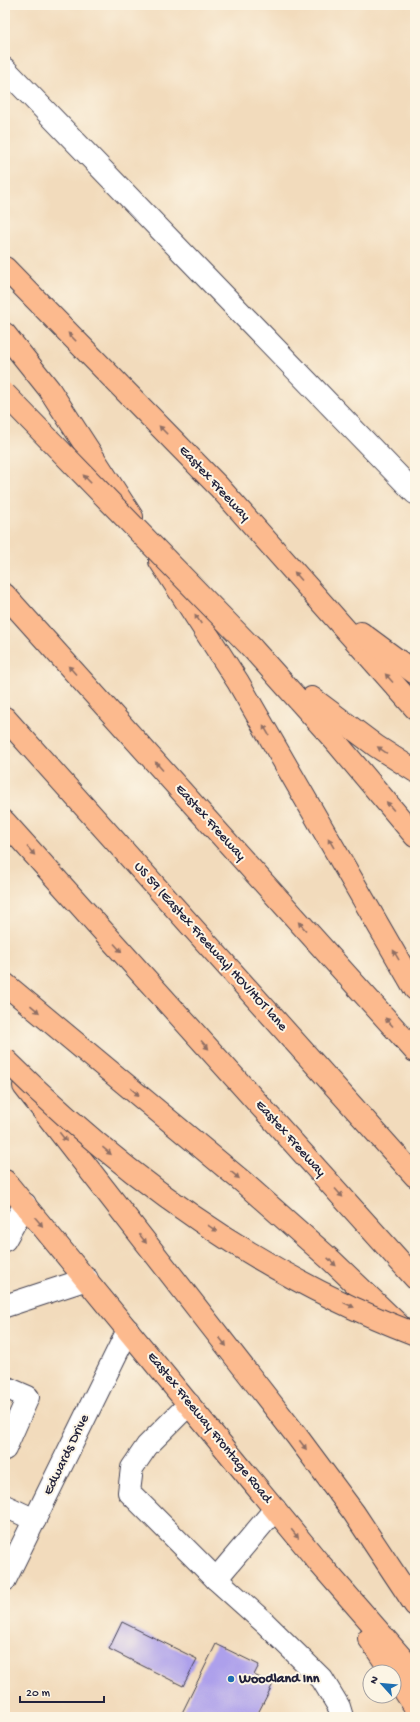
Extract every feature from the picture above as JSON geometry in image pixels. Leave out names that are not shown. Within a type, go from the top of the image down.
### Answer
[{"type":"main road","name":"Eastex Freeway","points":[[5,268],[219,487],[415,708]]},
{"type":"main road","points":[[5,334],[49,389],[238,682],[415,989]]},
{"type":"main road","points":[[5,394],[251,647],[341,747],[415,836]]},
{"type":"main road","name":"Eastex Freeway","points":[[5,595],[415,1051]]},
{"type":"main road","points":[[324,606],[415,673]]},
{"type":"main road","points":[[251,647],[336,718],[415,770]]},
{"type":"main road","name":"US 59 (Eastex Freeway) HOV/HOT lane","points":[[5,718],[415,1176]]},
{"type":"main road","name":"Eastex Freeway","points":[[5,822],[415,1278]]},
{"type":"main road","points":[[5,984],[243,1182],[332,1261],[415,1340]]},
{"type":"main road","points":[[5,1061],[74,1124],[115,1158],[158,1192],[215,1230],[288,1274],[339,1300],[415,1334]]},
{"type":"main road","points":[[5,1061],[296,1435],[354,1512],[415,1605]]},
{"type":"main road","name":"Eastex Freeway Frontage Road","points":[[5,1181],[320,1564],[415,1673]]},
{"type":"main road","points":[[320,1564],[387,1664]]},
{"type":"main road","points":[[402,1687],[415,1706]]},
{"type":"street","points":[[5,69],[415,493]]},
{"type":"street","points":[[5,1240],[24,1204]]},
{"type":"street","points":[[5,1306],[87,1279]]},
{"type":"street","name":"Edwards Drive","points":[[5,1580],[128,1330]]},
{"type":"street","points":[[5,1387],[28,1397],[5,1449]]},
{"type":"street","points":[[189,1404],[147,1446],[132,1468],[129,1492],[216,1579],[265,1623],[322,1679],[339,1707],[342,1717]]},
{"type":"street","points":[[5,1506],[35,1520]]},
{"type":"street","points":[[216,1579],[275,1509]]},
{"type":"building","points":[[122,1622],[197,1659],[183,1686],[109,1649]]},
{"type":"building","name":"Woodland Inn","points":[[216,1644],[259,1665],[254,1675],[273,1684],[256,1717],[180,1717]]},
{"type":"place","name":"Woodland Inn","points":[[231,1679]]}]
